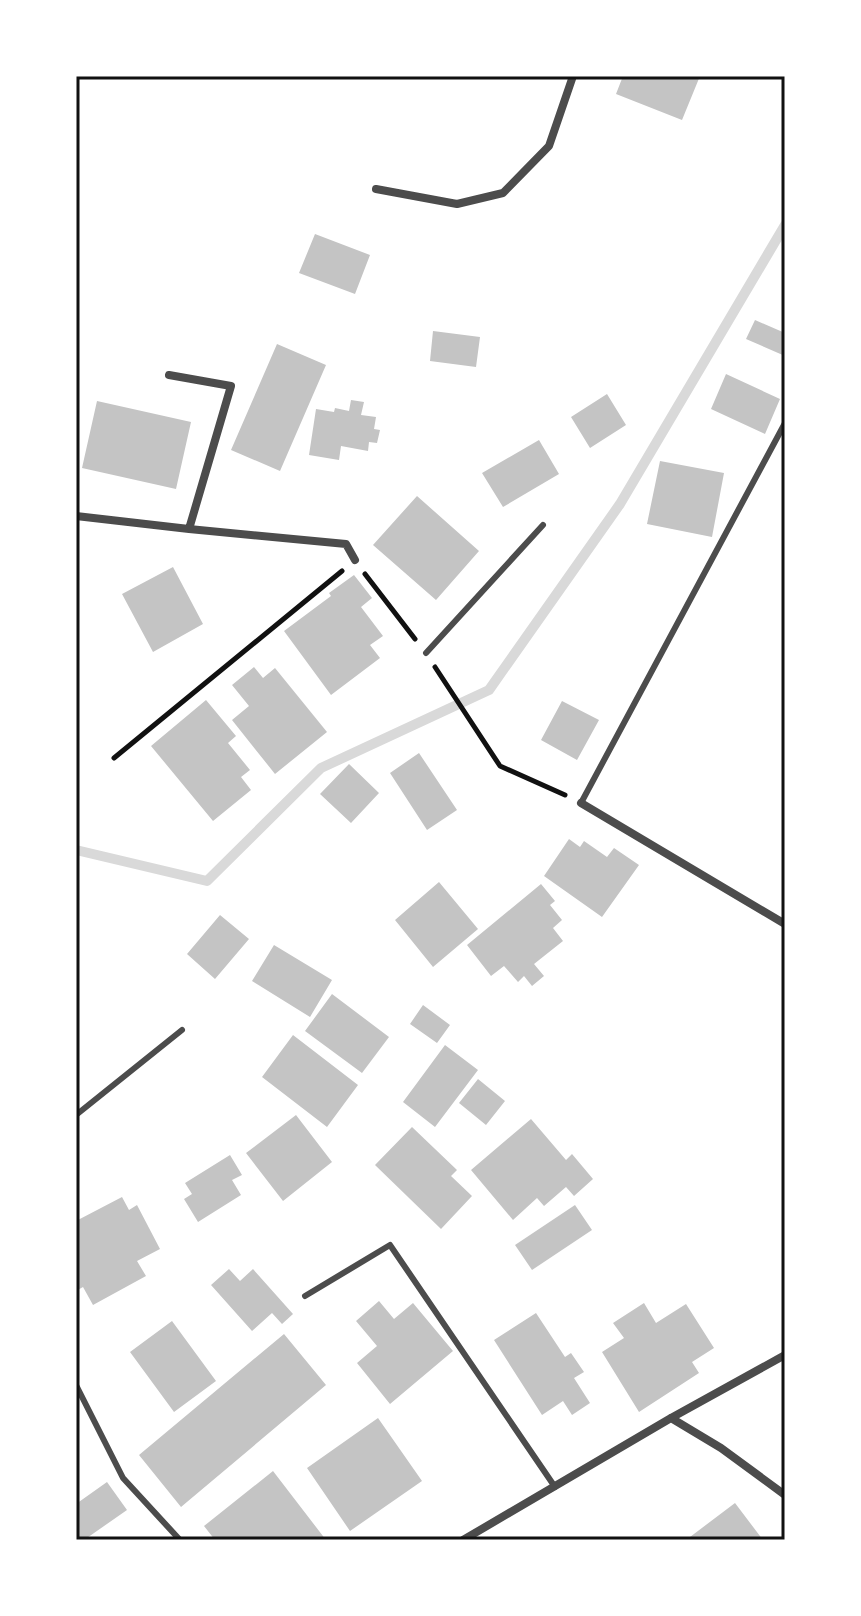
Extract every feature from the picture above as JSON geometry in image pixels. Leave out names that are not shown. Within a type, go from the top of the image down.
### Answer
[{"type":"street","points":[[376,189],[457,204],[503,193],[549,146],[573,76]]},
{"type":"street","points":[[169,375],[231,386],[189,529]]},
{"type":"street","points":[[76,516],[346,544],[355,560]]},
{"type":"street","points":[[581,803],[785,924]]},
{"type":"street","points":[[463,1540],[785,1355]]},
{"type":"street","points":[[671,1418],[721,1448],[785,1495]]},
{"type":"lane","points":[[581,803],[785,423]]},
{"type":"lane","points":[[426,653],[543,525]]},
{"type":"lane","points":[[76,1115],[182,1030]]},
{"type":"lane","points":[[305,1296],[390,1245],[555,1487]]},
{"type":"lane","points":[[76,1385],[123,1478],[180,1540]]},
{"type":"path","points":[[114,758],[355,560],[426,653],[500,766],[581,803]]},
{"type":"building","points":[[623,76],[700,76],[682,120],[616,94]]},
{"type":"building","points":[[315,234],[370,255],[355,294],[299,273]]},
{"type":"building","points":[[755,320],[785,333],[785,356],[746,339]]},
{"type":"building","points":[[433,331],[480,337],[476,367],[430,361]]},
{"type":"building","points":[[277,344],[326,365],[280,471],[231,450]]},
{"type":"building","points":[[726,374],[780,399],[765,434],[711,409]]},
{"type":"building","points":[[607,394],[626,425],[590,448],[571,417]]},
{"type":"building","points":[[351,400],[364,402],[361,415],[376,417],[374,429],[380,430],[377,443],[369,442],[368,451],[341,446],[339,460],[309,455],[316,409],[349,411]]},
{"type":"building","points":[[97,401],[191,422],[176,489],[82,468]]},
{"type":"building","points":[[539,440],[559,474],[503,507],[482,473]]},
{"type":"building","points":[[660,461],[724,473],[712,537],[647,524]]},
{"type":"building","points":[[417,496],[479,551],[436,600],[373,545]]},
{"type":"building","points":[[173,567],[203,624],[153,652],[122,594]]},
{"type":"building","points":[[354,575],[372,598],[361,607],[383,636],[370,645],[380,658],[331,695],[284,631]]},
{"type":"building","points":[[254,667],[263,678],[275,668],[327,732],[275,774],[232,720],[249,706],[232,685]]},
{"type":"building","points":[[206,700],[236,736],[228,743],[250,770],[241,777],[251,790],[213,821],[151,746]]},
{"type":"building","points":[[562,701],[599,720],[577,760],[541,740]]},
{"type":"building","points":[[419,753],[457,810],[427,830],[390,773]]},
{"type":"building","points":[[349,764],[379,793],[351,823],[320,794]]},
{"type":"building","points":[[569,839],[580,847],[584,841],[607,857],[614,848],[639,865],[602,917],[544,876]]},
{"type":"building","points":[[439,882],[478,929],[433,967],[395,920]]},
{"type":"building","points":[[541,884],[555,901],[550,905],[562,920],[553,928],[563,941],[534,964],[544,976],[532,986],[524,976],[518,982],[504,966],[491,976],[467,945]]},
{"type":"building","points":[[220,915],[249,939],[215,979],[187,954]]},
{"type":"building","points":[[274,945],[332,980],[310,1017],[252,981]]},
{"type":"building","points":[[332,994],[389,1037],[362,1073],[305,1031]]},
{"type":"building","points":[[423,1005],[450,1025],[437,1043],[410,1024]]},
{"type":"building","points":[[293,1035],[358,1085],[327,1127],[262,1077]]},
{"type":"building","points":[[445,1045],[478,1070],[435,1127],[403,1102]]},
{"type":"building","points":[[478,1079],[505,1101],[486,1125],[459,1103]]},
{"type":"building","points":[[296,1115],[332,1162],[283,1201],[246,1153]]},
{"type":"building","points":[[531,1119],[566,1160],[572,1154],[593,1179],[574,1196],[566,1187],[544,1206],[537,1198],[513,1220],[471,1170]]},
{"type":"building","points":[[412,1127],[457,1170],[451,1176],[472,1196],[441,1229],[375,1165]]},
{"type":"building","points":[[230,1155],[242,1175],[232,1180],[241,1195],[198,1222],[184,1199],[192,1194],[185,1183]]},
{"type":"building","points":[[122,1197],[129,1210],[137,1205],[160,1249],[137,1261],[146,1276],[93,1305],[83,1287],[76,1291],[76,1221]]},
{"type":"building","points":[[575,1205],[592,1230],[532,1270],[515,1245]]},
{"type":"building","points":[[229,1269],[240,1281],[253,1269],[293,1314],[282,1324],[272,1313],[252,1331],[211,1285]]},
{"type":"building","points":[[379,1301],[394,1319],[413,1303],[453,1351],[390,1404],[357,1363],[377,1346],[356,1321]]},
{"type":"building","points":[[644,1303],[656,1323],[686,1304],[714,1348],[692,1362],[699,1373],[639,1412],[602,1352],[624,1338],[613,1323]]},
{"type":"building","points":[[536,1313],[565,1357],[571,1353],[584,1372],[574,1378],[590,1403],[572,1415],[563,1401],[542,1415],[494,1340]]},
{"type":"building","points":[[172,1321],[216,1381],[174,1412],[130,1352]]},
{"type":"building","points":[[284,1334],[326,1385],[181,1507],[139,1455]]},
{"type":"building","points":[[378,1418],[422,1481],[350,1531],[307,1468]]},
{"type":"building","points":[[273,1471],[326,1540],[215,1540],[204,1526]]},
{"type":"building","points":[[107,1482],[127,1510],[84,1540],[76,1540],[76,1504]]},
{"type":"building","points":[[735,1503],[763,1540],[686,1540]]},
{"type":"waterway","points":[[76,850],[207,881],[321,768],[489,690],[620,504],[785,225]]}]
